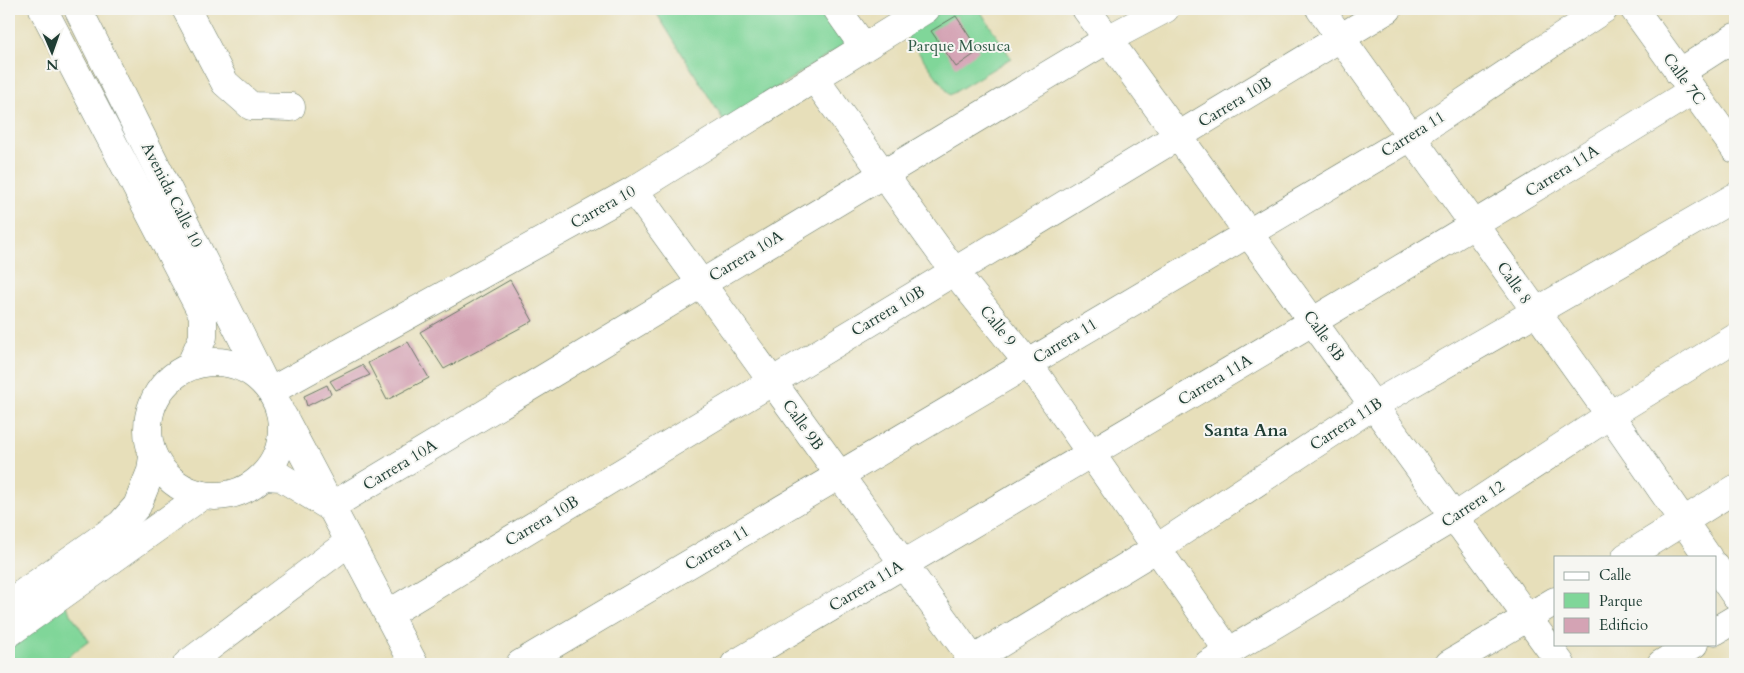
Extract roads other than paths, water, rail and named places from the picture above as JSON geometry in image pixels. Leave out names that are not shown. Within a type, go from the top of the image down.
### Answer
[{"type":"street","name":"Avenida Calle 10","points":[[42,9],[203,315],[203,337],[190,366]]},
{"type":"street","name":"Avenida Calle 10","points":[[78,9],[272,395],[388,614],[404,660]]},
{"type":"street","points":[[186,9],[224,83],[251,106],[291,107]]},
{"type":"street","points":[[837,9],[863,46]]},
{"type":"street","name":"Carrera 10","points":[[272,395],[634,190],[863,46],[926,9]]},
{"type":"street","name":"Calle 8B","points":[[1086,9],[1456,516],[1561,664]]},
{"type":"street","name":"Carrera 10A","points":[[330,507],[1108,38],[1166,9]]},
{"type":"street","name":"Calle 8","points":[[1320,9],[1535,312],[1610,414],[1707,556]]},
{"type":"street","name":"Carrera 10B","points":[[388,614],[1388,9]]},
{"type":"street","name":"Carrera 11","points":[[520,664],[1411,137],[1604,9]]},
{"type":"street","name":"Calle 7C","points":[[1643,12],[1686,82],[1735,149]]},
{"type":"street","name":"Carrera 11A","points":[[735,664],[1092,455],[1474,226],[1686,82],[1735,37]]},
{"type":"street","name":"Calle 9","points":[[814,78],[954,271],[1028,363],[1157,548],[1218,658]]},
{"type":"street","name":"Calle 9B","points":[[634,190],[903,564],[970,662]]},
{"type":"street","name":"Carrera 11B","points":[[970,662],[1157,548],[1374,405],[1735,197]]},
{"type":"street","name":"Carrera 12","points":[[1218,658],[1456,516],[1610,414],[1735,338]]},
{"type":"street","points":[[210,362],[230,362],[249,370],[272,395],[283,434],[277,457],[264,476],[246,488],[225,496],[203,495],[182,488],[165,474],[153,456],[148,436],[149,414],[157,394],[171,377],[190,366],[210,362]]},
{"type":"street","points":[[15,613],[121,524],[138,506],[151,471],[153,456]]},
{"type":"street","points":[[264,476],[281,477],[330,507]]},
{"type":"street","points":[[1628,556],[1735,489]]},
{"type":"street","points":[[15,613],[203,495]]},
{"type":"street","points":[[188,664],[349,542]]},
{"type":"street","points":[[1716,567],[1735,595]]},
{"type":"street","points":[[1449,664],[1554,602]]},
{"type":"street","points":[[1716,630],[1735,619]]},
{"type":"street","points":[[1661,664],[1691,646]]},
{"type":"district","name":"Santa Ana","points":[[1246,430]]},
{"type":"park label","name":"Parque Mosuca","points":[[959,46]]}]
